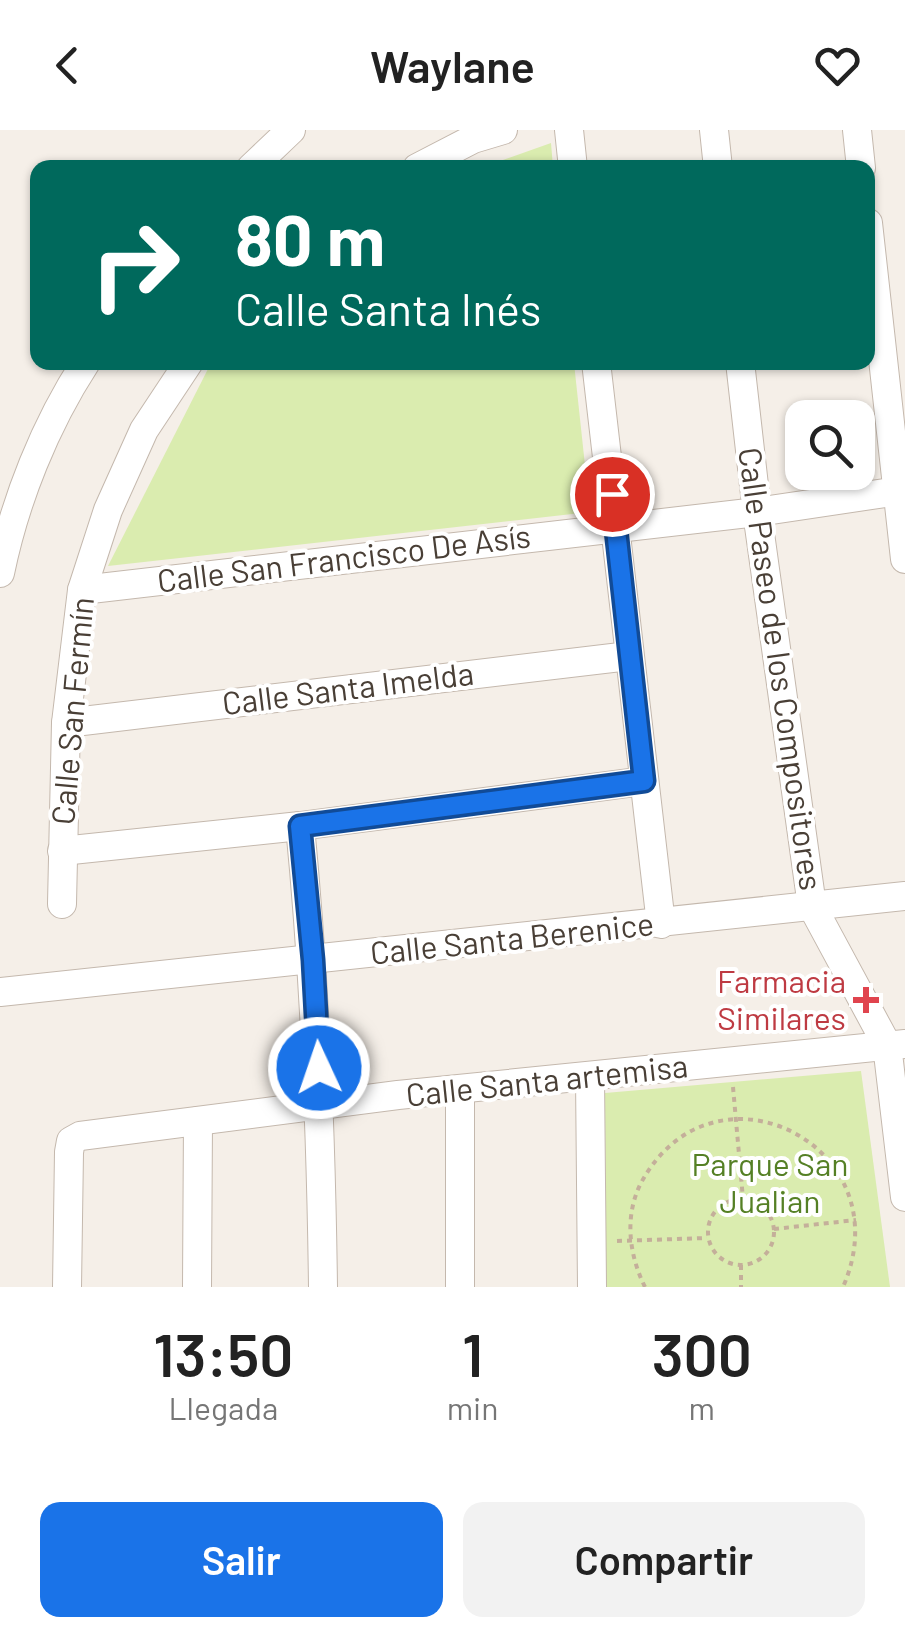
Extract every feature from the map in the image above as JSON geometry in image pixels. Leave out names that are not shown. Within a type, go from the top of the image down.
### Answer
[{"type":"street","points":[[259,160],[291,130]]},
{"type":"street","points":[[432,160],[473,139],[503,130]]},
{"type":"street","points":[[569,130],[572,160]]},
{"type":"street","points":[[714,130],[717,160]]},
{"type":"street","points":[[857,130],[861,160]]},
{"type":"street","points":[[875,280],[901,490],[905,559]]},
{"type":"street","points":[[0,573],[6,541],[39,452],[81,370]]},
{"type":"street","name":"Calle San Fermín","points":[[62,904],[66,723],[82,590],[108,510],[144,430],[184,370]]},
{"type":"street","points":[[597,370],[661,924]]},
{"type":"street","name":"Calle Paseo de los Compositores","points":[[741,370],[812,906],[896,1045],[905,1197]]},
{"type":"street","name":"Calle San Francisco De Asís","points":[[82,590],[757,512],[901,490]]},
{"type":"street","name":"Calle Santa Imelda","points":[[66,723],[630,656]]},
{"type":"street","points":[[62,852],[300,826],[644,781]]},
{"type":"street","points":[[300,826],[321,1104],[323,1287]]},
{"type":"street","name":"Calle Santa Berenice","points":[[0,992],[905,896]]},
{"type":"street","name":"Calle Santa artemisa","points":[[66,1287],[72,1141],[94,1132],[321,1104],[896,1045]]},
{"type":"street","points":[[590,1077],[592,1287]]},
{"type":"street","points":[[460,1091],[460,1287]]},
{"type":"street","points":[[198,1122],[198,1287]]},
{"type":"path","points":[[732,1062],[744,1199]]},
{"type":"path","points":[[644,1287],[630,1241],[631,1215],[650,1168],[666,1148],[688,1134],[711,1123],[736,1119],[770,1122],[802,1135],[829,1158],[847,1186],[856,1220],[852,1268],[843,1287]]},
{"type":"path","points":[[744,1199],[760,1206],[774,1229],[773,1240],[762,1258],[740,1265],[720,1257],[708,1238],[711,1218],[734,1200],[744,1199]]},
{"type":"path","points":[[774,1229],[856,1220]]},
{"type":"path","points":[[592,1241],[708,1238]]},
{"type":"path","points":[[740,1265],[742,1287]]},
{"type":"green space","points":[[551,143],[552,160],[503,160]]},
{"type":"green space","points":[[207,370],[575,370],[590,512],[108,566]]},
{"type":"green space","name":"Parque San Jualian","points":[[861,1071],[890,1287],[606,1287],[605,1093]]},
{"type":"place","name":"Farmacia Similares","points":[[866,1000]]},
{"type":"route","points":[[319,1068],[300,826],[644,781],[612,494]]}]
